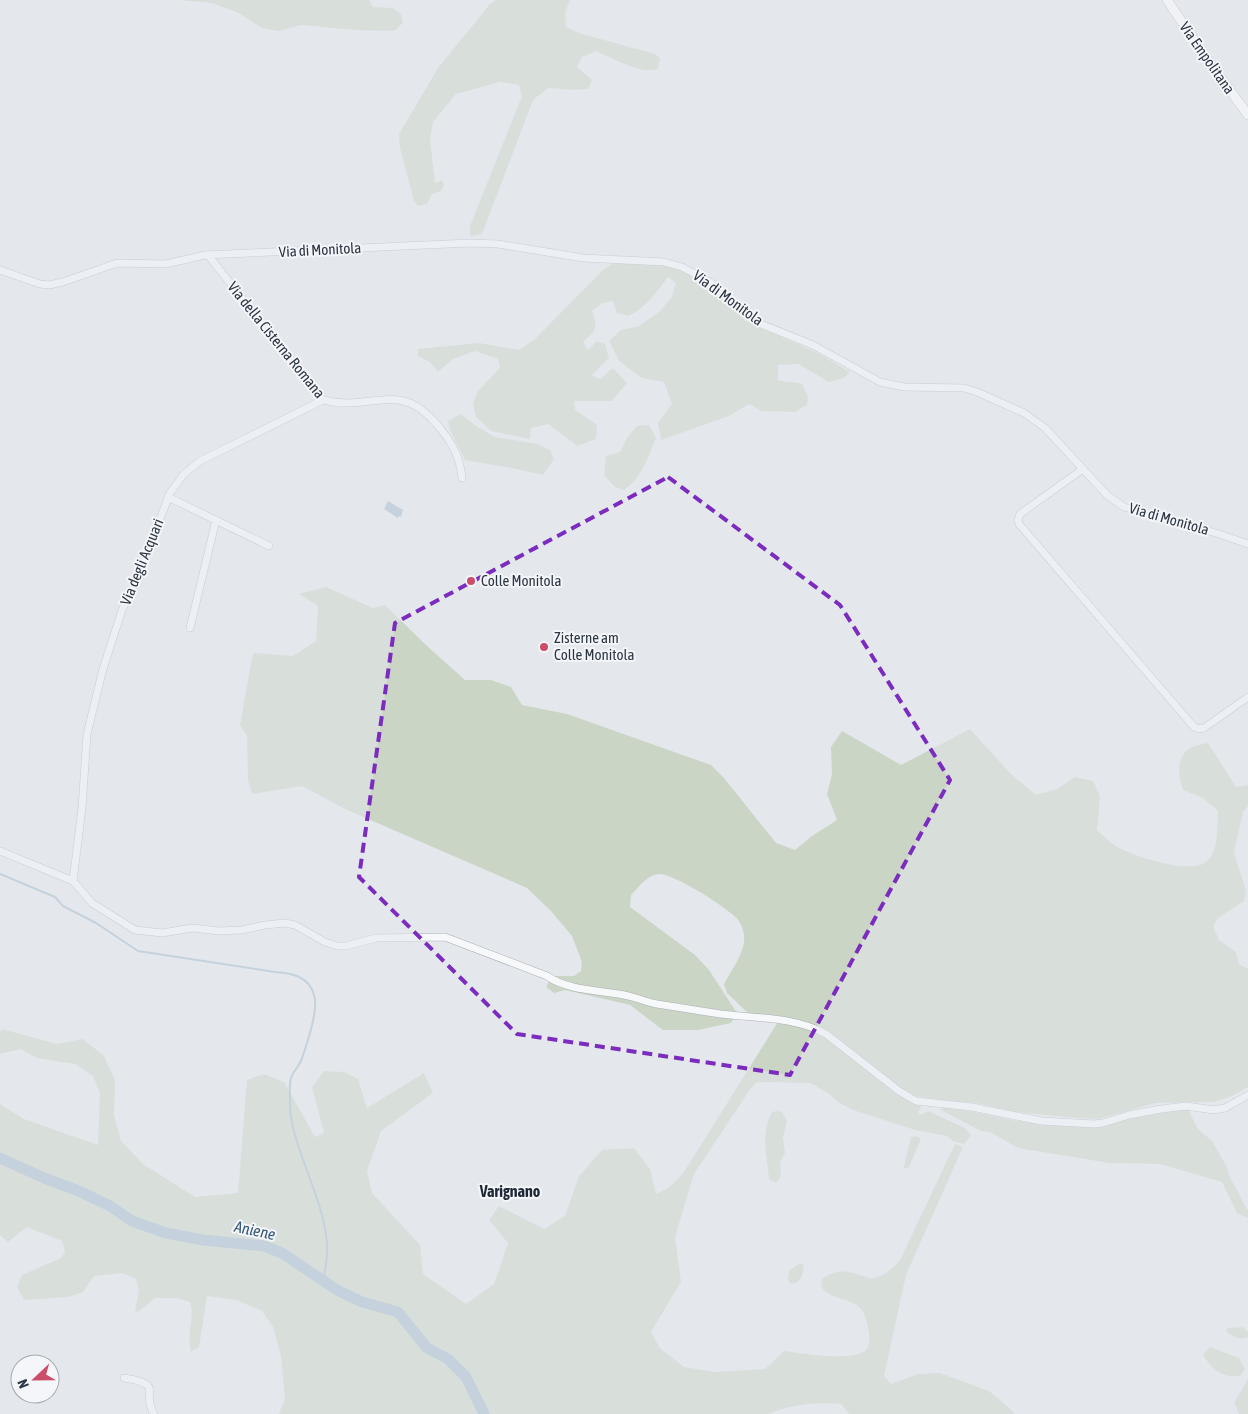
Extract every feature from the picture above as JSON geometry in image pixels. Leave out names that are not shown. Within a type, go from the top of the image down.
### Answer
[{"type":"main road","name":"Via Empolitana","points":[[1167,0],[1248,115]]},
{"type":"street","name":"Via di Monitola","points":[[0,270],[40,284],[49,285],[116,263],[166,264],[208,255],[474,243],[498,244],[584,258],[674,264],[707,281],[756,322],[813,345],[880,382],[898,387],[964,388],[1024,413],[1050,432],[1110,498],[1124,507],[1248,544]]},
{"type":"street","name":"Via della Cisterna Romana","points":[[208,255],[323,400],[344,403],[388,400],[414,404],[430,416],[452,445],[459,460],[462,478]]},
{"type":"street","name":"Via degli Acquari","points":[[73,881],[82,808],[87,734],[101,674],[122,610],[136,582],[168,497],[181,477],[200,461],[323,400]]},
{"type":"street","points":[[1083,469],[1020,514],[1018,518],[1019,524],[1194,727],[1204,728],[1248,697]]},
{"type":"street","points":[[168,497],[269,546]]},
{"type":"street","points":[[190,628],[216,520]]},
{"type":"street","points":[[0,851],[73,881],[92,903],[135,930],[162,933],[192,928],[220,931],[242,930],[285,923],[295,925],[325,942],[337,946],[346,946],[376,938],[445,937],[547,976],[557,983],[588,990],[625,995],[656,1004],[751,1018],[792,1021],[826,1034],[899,1091],[921,1102],[972,1108],[1041,1121],[1103,1124],[1128,1115],[1160,1109],[1186,1106],[1214,1110],[1225,1108],[1248,1094]]},
{"type":"street","points":[[124,1378],[146,1383],[151,1393],[150,1407],[154,1414]]},
{"type":"highlighted area","points":[[668,477],[840,605],[950,780],[790,1075],[517,1034],[359,877],[395,623]]},
{"type":"green space","points":[[178,0],[369,0],[373,7],[393,8],[401,14],[403,23],[394,31],[354,30],[302,25],[278,31],[262,28],[237,12],[211,3]]},
{"type":"green space","points":[[496,0],[570,0],[565,12],[566,27],[579,33],[655,54],[660,58],[658,69],[643,70],[596,51],[582,57],[577,67],[592,80],[588,89],[548,88],[533,100],[482,234],[470,236],[470,226],[522,96],[519,85],[500,82],[456,94],[433,122],[430,139],[435,183],[442,180],[444,185],[441,191],[432,194],[427,204],[418,206],[414,201],[400,148],[399,134],[438,68],[490,4]]},
{"type":"green space","points":[[617,261],[664,265],[681,269],[706,283],[746,321],[818,353],[850,372],[844,378],[829,382],[798,364],[778,365],[778,380],[802,384],[808,397],[807,405],[795,412],[762,411],[749,404],[729,416],[661,440],[658,423],[672,404],[664,382],[642,378],[619,361],[609,341],[621,330],[639,326],[659,312],[672,297],[676,283],[668,277],[645,304],[628,316],[617,313],[613,301],[602,303],[592,311],[595,328],[583,342],[588,350],[597,341],[605,344],[609,358],[592,375],[600,379],[613,368],[627,383],[612,401],[574,401],[575,410],[597,425],[596,439],[577,446],[549,424],[531,428],[530,439],[491,431],[476,417],[473,403],[478,391],[500,368],[498,359],[475,351],[453,359],[438,372],[430,362],[418,356],[418,349],[479,343],[519,350],[535,339],[604,269]]},
{"type":"green space","points":[[461,414],[476,426],[495,437],[538,444],[550,450],[554,459],[543,475],[465,460],[450,430],[448,421]]},
{"type":"green space","points":[[649,425],[656,438],[644,467],[624,490],[615,487],[604,475],[606,456],[620,452],[627,438],[637,426]]},
{"type":"green space","points":[[326,587],[373,608],[385,605],[465,680],[491,680],[511,687],[522,705],[567,714],[711,765],[724,778],[776,843],[795,850],[812,836],[837,820],[827,794],[832,774],[831,747],[842,731],[901,765],[970,729],[1011,774],[1036,795],[1057,789],[1075,777],[1093,781],[1100,796],[1097,830],[1111,843],[1129,852],[1166,864],[1192,866],[1202,864],[1209,859],[1214,848],[1217,836],[1218,811],[1203,798],[1183,790],[1179,766],[1183,755],[1192,747],[1208,743],[1236,787],[1248,785],[1248,806],[1243,812],[1234,852],[1246,891],[1244,901],[1218,918],[1213,926],[1219,940],[1236,952],[1239,964],[1248,969],[1248,1087],[1232,1096],[1214,1102],[1156,1103],[1098,1119],[1016,1112],[976,1103],[944,1101],[906,1093],[838,1038],[815,1025],[748,1013],[727,993],[724,984],[743,948],[744,935],[739,921],[727,910],[697,890],[674,878],[658,874],[646,879],[631,895],[630,907],[695,955],[709,970],[737,1013],[731,1023],[698,1030],[663,1030],[630,1005],[565,990],[554,993],[546,987],[552,976],[574,976],[581,971],[582,962],[572,936],[551,911],[527,888],[345,809],[302,786],[252,794],[248,780],[247,736],[240,725],[253,653],[293,656],[316,641],[318,606],[299,594]]},
{"type":"green space","points":[[778,1022],[822,1034],[918,1104],[921,1107],[918,1112],[920,1115],[928,1111],[965,1128],[971,1135],[964,1144],[953,1141],[947,1136],[915,1130],[853,1110],[839,1103],[828,1093],[810,1083],[757,1082],[751,1088],[694,1174],[675,1237],[681,1282],[651,1332],[660,1348],[684,1367],[715,1372],[765,1369],[784,1351],[828,1356],[852,1356],[867,1349],[869,1346],[869,1334],[863,1312],[854,1303],[825,1291],[821,1287],[822,1279],[837,1272],[874,1278],[885,1274],[895,1266],[900,1260],[955,1144],[963,1147],[906,1275],[884,1376],[891,1384],[918,1374],[940,1373],[989,1391],[1015,1414],[849,1414],[841,1404],[823,1403],[796,1406],[769,1414],[279,1414],[285,1399],[281,1356],[273,1327],[262,1311],[236,1300],[207,1296],[199,1347],[191,1352],[189,1339],[192,1315],[190,1302],[176,1298],[155,1298],[138,1312],[135,1311],[139,1290],[136,1279],[122,1273],[94,1276],[83,1292],[68,1297],[24,1300],[17,1287],[22,1275],[61,1258],[65,1252],[62,1241],[27,1227],[8,1242],[0,1235],[0,1104],[24,1119],[98,1145],[100,1093],[93,1076],[75,1064],[37,1058],[21,1049],[0,1054],[0,1032],[2,1029],[57,1044],[83,1039],[104,1056],[115,1080],[114,1115],[121,1141],[143,1164],[195,1197],[238,1193],[247,1080],[264,1074],[284,1082],[315,1137],[324,1133],[312,1087],[324,1071],[344,1072],[358,1079],[367,1108],[424,1073],[433,1093],[381,1131],[367,1171],[372,1193],[420,1245],[423,1274],[466,1304],[494,1284],[508,1243],[489,1220],[499,1206],[544,1229],[565,1216],[579,1176],[602,1150],[634,1148],[650,1169],[656,1194],[663,1191],[687,1168]]},
{"type":"green space","points":[[950,1107],[1017,1121],[1093,1127],[1140,1115],[1188,1109],[1198,1129],[1212,1141],[1227,1167],[1230,1177],[1248,1211],[1248,1218],[1237,1213],[1222,1182],[1160,1164],[1109,1163],[1018,1148],[990,1132],[981,1131],[939,1109]]},
{"type":"green space","points":[[772,1112],[782,1112],[787,1121],[783,1137],[785,1153],[780,1162],[781,1173],[779,1180],[775,1183],[769,1179],[765,1136],[768,1120]]},
{"type":"green space","points":[[916,1136],[921,1139],[909,1167],[904,1169],[911,1137]]},
{"type":"green space","points":[[800,1263],[804,1265],[801,1278],[798,1282],[791,1284],[788,1280],[789,1271]]},
{"type":"green space","points":[[1242,1327],[1248,1332],[1248,1337],[1239,1338],[1226,1332],[1227,1328]]},
{"type":"green space","points":[[1210,1347],[1239,1358],[1245,1369],[1240,1376],[1228,1376],[1214,1369],[1203,1355]]},
{"type":"green space","points":[[1248,1379],[1248,1414],[1239,1414],[1234,1403]]},
{"type":"water","points":[[388,501],[403,510],[401,517],[399,516],[398,518],[384,509]]},
{"type":"waterway","points":[[0,874],[55,897],[63,906],[96,923],[138,951],[287,973],[304,980],[312,989],[315,1009],[301,1061],[290,1080],[290,1109],[296,1139],[318,1202],[326,1233],[327,1249],[323,1282]]},
{"type":"waterway","name":"Aniene","points":[[0,1158],[79,1191],[110,1206],[132,1221],[166,1233],[203,1240],[264,1246],[282,1253],[337,1290],[362,1302],[398,1312],[427,1348],[448,1359],[466,1377],[484,1414]]},
{"type":"place","name":"Colle Monitola","points":[[471,581]]},
{"type":"place","name":"Zisterne am Colle Monitola","points":[[544,647]]},
{"type":"district","name":"Varignano","points":[[510,1191]]}]
